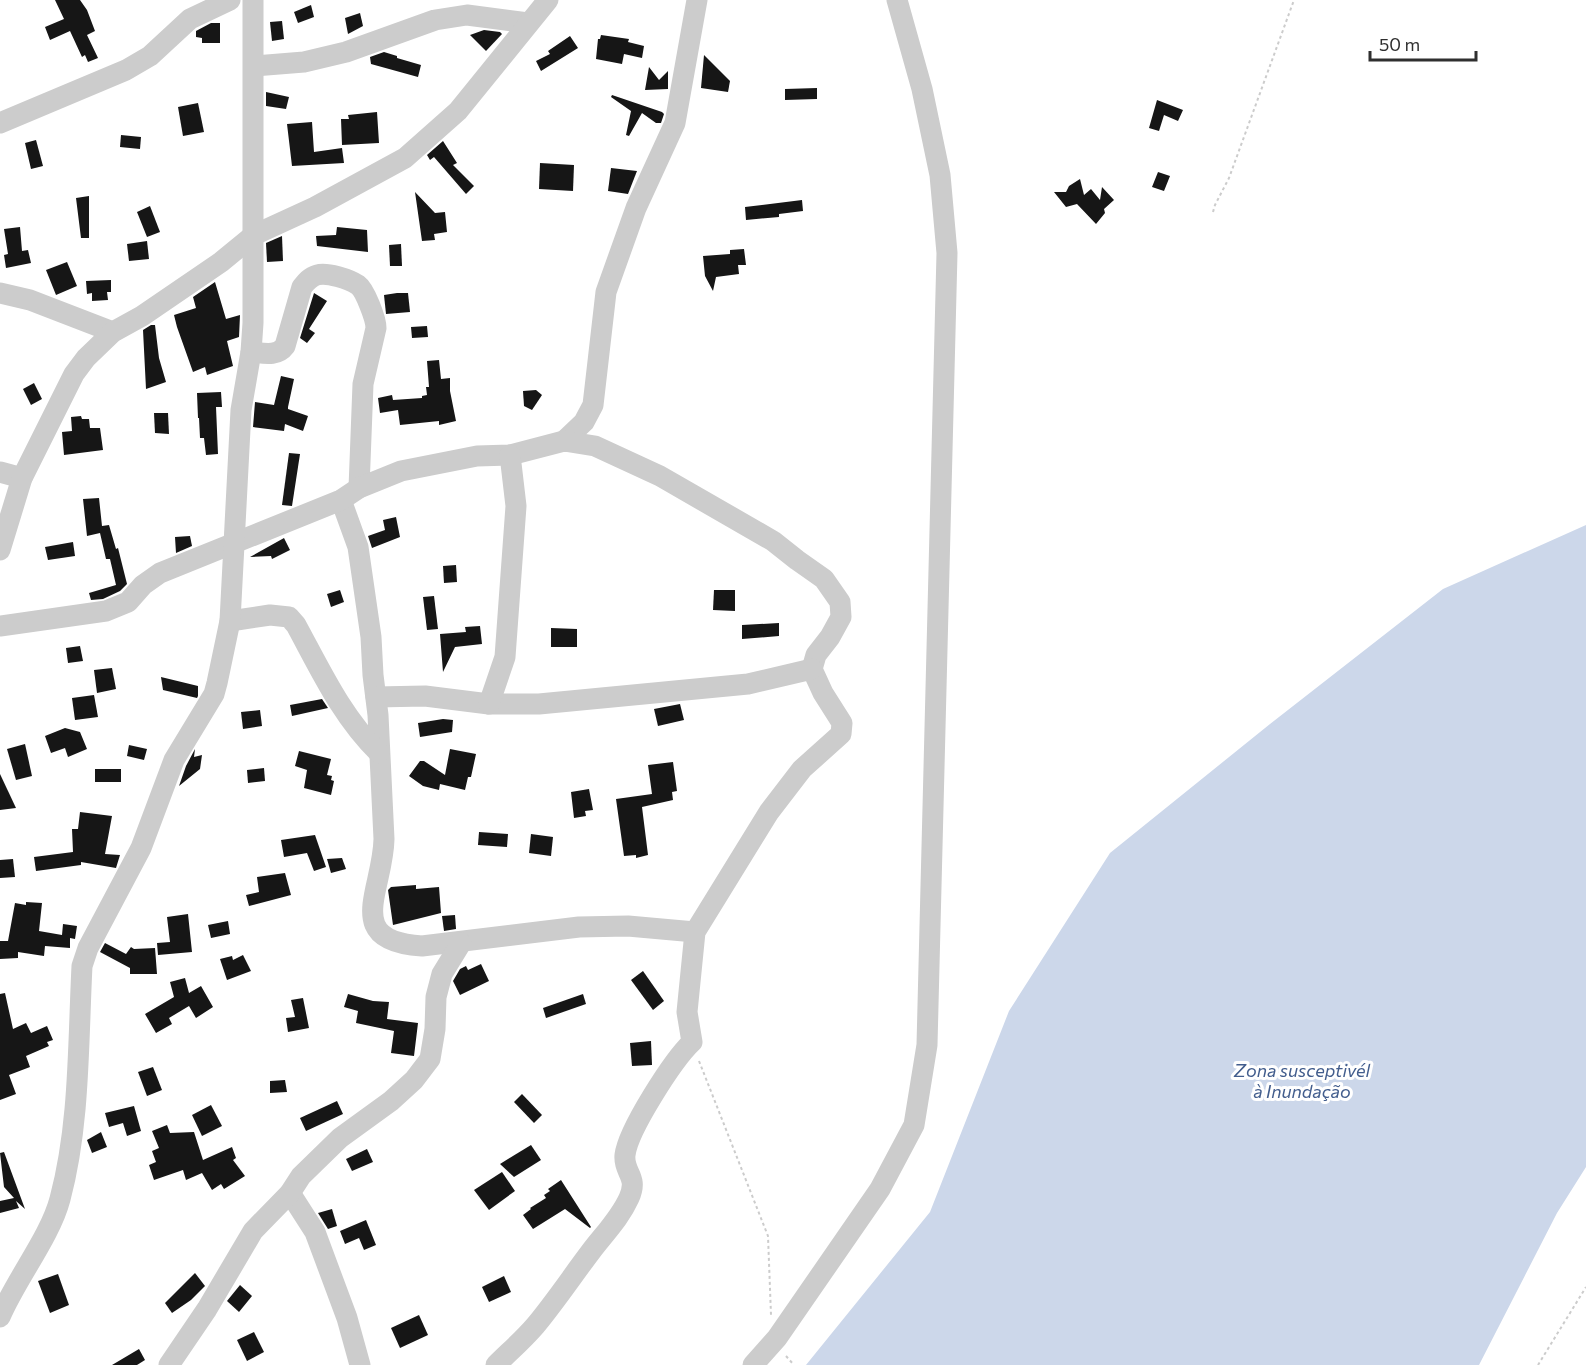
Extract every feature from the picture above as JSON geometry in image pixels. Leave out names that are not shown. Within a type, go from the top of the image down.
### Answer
[{"type":"street","points":[[0,123],[126,70],[150,56],[190,19],[230,0]]},
{"type":"street","points":[[0,1317],[21,1274],[45,1234],[60,1201],[72,1139],[82,966],[88,948],[141,848],[174,760],[214,694],[230,621],[241,410],[251,352],[253,323],[253,0]]},
{"type":"street","points":[[0,550],[22,477],[74,374],[86,358],[113,332],[141,316],[221,262],[254,235],[315,207],[405,158],[458,111],[548,0]]},
{"type":"street","points":[[564,441],[584,422],[592,405],[606,292],[636,208],[675,123],[697,0]]},
{"type":"street","points":[[753,1365],[777,1338],[879,1189],[914,1125],[927,1045],[947,253],[940,175],[922,89],[897,0]]},
{"type":"street","points":[[254,66],[304,62],[346,52],[435,20],[467,15],[528,23]]},
{"type":"street","points":[[251,352],[275,354],[281,352],[285,346],[302,287],[308,280],[317,275],[326,275],[352,282],[362,290],[376,320],[376,328],[362,393],[359,488]]},
{"type":"street","points":[[0,292],[30,300],[113,332]]},
{"type":"street","points":[[0,626],[106,610],[128,602],[143,585],[160,573],[341,500],[359,488],[401,471],[477,456],[510,455],[564,441],[596,446],[660,476],[764,536],[824,579],[840,602],[841,617],[816,656],[812,669],[823,693],[842,723],[841,734],[802,769],[769,812],[695,932],[687,1012],[692,1042],[674,1063],[628,1144],[626,1164],[633,1178],[630,1197],[612,1228],[593,1248],[533,1329],[496,1365]]},
{"type":"street","points":[[489,704],[505,657],[516,506],[510,455]]},
{"type":"street","points":[[0,472],[22,477]]},
{"type":"street","points":[[341,500],[358,547],[371,637],[380,753],[384,858],[372,908],[373,921],[378,932],[388,940],[401,945],[422,946],[579,927],[628,926],[695,932]]},
{"type":"street","points":[[230,621],[270,615],[289,617],[296,625],[347,717],[380,753]]},
{"type":"street","points":[[376,697],[424,696],[489,704],[539,704],[748,684],[812,669]]},
{"type":"street","points":[[169,1365],[207,1309],[253,1231],[340,1138],[391,1101],[414,1080],[430,1059],[435,1029],[436,997],[442,974],[461,943]]},
{"type":"street","points":[[422,946],[442,974]]},
{"type":"street","points":[[290,1193],[315,1232],[347,1318],[360,1365]]},
{"type":"path","points":[[1213,212],[1229,178],[1294,0]]},
{"type":"path","points":[[692,1042],[768,1236],[771,1326],[787,1358],[794,1365]]},
{"type":"path","points":[[1538,1365],[1586,1287]]},
{"type":"water","name":"Zona susceptivél à Inundação","points":[[1586,525],[1586,1167],[1557,1213],[1479,1365],[806,1365],[930,1212],[1009,1011],[1110,853],[1443,589]]},
{"type":"building","points":[[55,0],[80,0],[87,10],[95,31],[87,35],[98,58],[88,62],[85,55],[82,57],[70,31],[50,40],[45,27],[64,19]]},
{"type":"building","points":[[311,5],[314,17],[298,23],[294,12]]},
{"type":"building","points":[[360,13],[363,26],[348,34],[345,18]]},
{"type":"building","points":[[282,21],[284,39],[272,41],[270,22]]},
{"type":"building","points":[[211,23],[220,23],[220,43],[202,43],[202,38],[196,37],[196,31]]},
{"type":"building","points":[[484,30],[502,34],[486,51],[470,35]]},
{"type":"building","points":[[601,35],[629,39],[628,42],[644,46],[642,58],[624,54],[622,64],[596,59],[598,39]]},
{"type":"building","points":[[570,36],[578,48],[541,71],[536,61],[550,54],[548,51]]},
{"type":"building","points":[[384,52],[421,65],[418,77],[371,64],[370,57]]},
{"type":"building","points":[[704,55],[730,81],[728,92],[701,88]]},
{"type":"building","points":[[649,67],[659,80],[668,71],[668,89],[645,90]]},
{"type":"building","points":[[817,88],[817,99],[785,100],[785,89]]},
{"type":"building","points":[[266,92],[289,97],[286,109],[266,106]]},
{"type":"building","points":[[612,95],[662,112],[664,114],[661,123],[656,123],[642,113],[629,136],[626,135],[631,111],[611,97]]},
{"type":"building","points":[[1157,100],[1183,110],[1178,121],[1164,115],[1159,131],[1149,128]]},
{"type":"building","points":[[198,103],[204,132],[183,136],[178,107]]},
{"type":"building","points":[[377,112],[379,143],[342,145],[341,119],[349,119],[348,115]]},
{"type":"building","points":[[312,122],[314,152],[342,148],[344,163],[292,166],[287,124]]},
{"type":"building","points":[[121,135],[141,137],[140,149],[120,147]]},
{"type":"building","points":[[36,140],[43,166],[31,169],[25,143]]},
{"type":"building","points":[[443,141],[457,163],[453,165],[474,186],[466,194],[434,157],[430,160],[427,155]]},
{"type":"building","points":[[540,163],[574,165],[573,191],[539,189]]},
{"type":"building","points":[[611,168],[637,171],[628,194],[608,191]]},
{"type":"building","points":[[1158,172],[1170,176],[1164,191],[1152,187]]},
{"type":"building","points":[[1080,179],[1084,195],[1091,189],[1100,200],[1102,187],[1114,200],[1104,209],[1105,213],[1096,224],[1077,204],[1066,207],[1054,192],[1066,192],[1069,186]]},
{"type":"building","points":[[415,192],[435,213],[445,212],[447,232],[434,234],[435,240],[422,241]]},
{"type":"building","points":[[89,196],[89,238],[81,238],[76,198]]},
{"type":"building","points":[[802,200],[803,211],[779,214],[779,217],[746,220],[745,207]]},
{"type":"building","points":[[150,206],[160,232],[147,237],[137,212]]},
{"type":"building","points":[[20,227],[22,251],[28,250],[31,263],[6,268],[4,255],[8,254],[4,229]]},
{"type":"building","points":[[337,227],[367,230],[368,252],[317,246],[316,236],[336,235]]},
{"type":"building","points":[[282,236],[283,261],[267,262],[266,243]]},
{"type":"building","points":[[147,241],[149,259],[129,261],[127,244]]},
{"type":"building","points":[[401,244],[402,266],[390,266],[389,245]]},
{"type":"building","points":[[744,249],[746,265],[738,265],[739,274],[716,277],[713,291],[705,276],[703,256],[730,254],[730,250]]},
{"type":"building","points":[[67,262],[77,286],[56,295],[46,270]]},
{"type":"building","points":[[111,280],[111,292],[107,292],[108,300],[92,301],[92,293],[87,294],[86,281]]},
{"type":"building","points":[[215,282],[226,319],[240,315],[239,337],[227,341],[233,366],[207,375],[205,367],[193,372],[174,315],[196,308],[193,297]]},
{"type":"building","points":[[314,293],[327,301],[309,329],[315,333],[307,343],[300,338]]},
{"type":"building","points":[[408,293],[410,312],[386,314],[384,295]]},
{"type":"building","points":[[155,325],[159,358],[166,382],[146,389],[143,330]]},
{"type":"building","points":[[427,326],[428,337],[412,338],[411,327]]},
{"type":"building","points":[[439,360],[441,379],[450,378],[456,421],[439,425],[439,421],[400,425],[398,410],[380,413],[378,398],[392,395],[393,400],[422,398],[427,395],[426,387],[429,387],[427,361]]},
{"type":"building","points":[[281,376],[294,379],[288,409],[308,416],[303,431],[285,424],[284,431],[253,427],[255,402],[274,405]]},
{"type":"building","points":[[34,383],[42,399],[31,405],[23,389]]},
{"type":"building","points":[[536,390],[542,395],[532,410],[524,406],[523,391]]},
{"type":"building","points":[[221,392],[222,407],[216,407],[218,454],[206,455],[204,438],[200,438],[197,393]]},
{"type":"building","points":[[154,413],[168,413],[169,434],[155,433]]},
{"type":"building","points":[[81,416],[82,419],[89,419],[90,428],[100,428],[103,450],[64,455],[62,432],[72,431],[71,417]]},
{"type":"building","points":[[289,453],[300,454],[292,506],[282,505]]},
{"type":"building","points":[[99,498],[102,526],[109,525],[116,549],[118,548],[127,584],[120,591],[103,599],[91,600],[89,593],[116,585],[110,559],[106,559],[100,533],[87,536],[83,499]]},
{"type":"building","points":[[396,517],[400,537],[372,548],[368,536],[385,530],[383,520]]},
{"type":"building","points":[[190,536],[192,546],[176,553],[175,537]]},
{"type":"building","points":[[284,538],[290,550],[272,559],[271,556],[250,557]]},
{"type":"building","points":[[73,542],[75,556],[48,560],[45,547]]},
{"type":"building","points":[[456,565],[457,582],[444,583],[443,566]]},
{"type":"building","points":[[340,590],[344,602],[331,607],[327,594]]},
{"type":"building","points":[[714,590],[735,590],[735,611],[713,610]]},
{"type":"building","points":[[434,596],[438,629],[427,630],[423,597]]},
{"type":"building","points":[[779,623],[779,636],[742,639],[742,625]]},
{"type":"building","points":[[480,626],[482,644],[455,647],[443,672],[440,634],[466,632],[465,627]]},
{"type":"building","points":[[551,628],[577,629],[577,647],[551,647]]},
{"type":"building","points":[[80,646],[83,661],[68,663],[66,648]]},
{"type":"building","points":[[112,668],[116,689],[97,693],[94,670]]},
{"type":"building","points":[[161,677],[198,686],[197,698],[163,690]]},
{"type":"building","points":[[94,695],[98,717],[75,720],[72,698]]},
{"type":"building","points":[[322,699],[328,708],[292,716],[290,705]]},
{"type":"building","points":[[680,704],[684,720],[658,726],[654,709]]},
{"type":"building","points":[[260,710],[262,726],[243,729],[241,712]]},
{"type":"building","points":[[443,719],[453,720],[452,732],[420,737],[418,723]]},
{"type":"building","points":[[65,728],[80,732],[87,749],[68,757],[65,748],[51,753],[45,736]]},
{"type":"building","points":[[25,744],[32,776],[16,780],[7,749]]},
{"type":"building","points":[[129,745],[147,749],[144,760],[127,756]]},
{"type":"building","points":[[195,749],[194,757],[202,755],[200,769],[179,786],[186,766]]},
{"type":"building","points":[[450,749],[476,754],[471,777],[468,777],[465,790],[440,784],[439,790],[423,786],[409,776],[420,761],[424,761],[445,775]]},
{"type":"building","points":[[299,751],[331,759],[327,775],[332,776],[331,780],[334,781],[331,795],[304,788],[307,770],[295,766]]},
{"type":"building","points":[[673,762],[677,791],[672,792],[673,800],[642,807],[648,855],[636,858],[636,855],[624,856],[616,799],[652,794],[648,765]]},
{"type":"building","points":[[264,768],[265,781],[248,783],[247,770]]},
{"type":"building","points":[[95,769],[121,769],[121,782],[95,782]]},
{"type":"building","points":[[0,774],[16,808],[0,810]]},
{"type":"building","points":[[589,789],[593,810],[585,811],[586,816],[574,818],[571,792]]},
{"type":"building","points":[[80,812],[112,816],[105,854],[120,855],[116,868],[81,862],[81,865],[36,871],[34,857],[73,852],[72,829],[78,829]]},
{"type":"building","points":[[479,832],[508,834],[507,847],[478,845]]},
{"type":"building","points":[[531,834],[553,837],[551,856],[529,853]]},
{"type":"building","points":[[315,835],[326,867],[314,871],[307,853],[284,857],[281,840]]},
{"type":"building","points":[[342,858],[346,869],[331,873],[327,859]]},
{"type":"building","points":[[13,859],[15,877],[0,878],[0,860]]},
{"type":"building","points":[[285,873],[291,895],[249,906],[246,895],[259,892],[257,877]]},
{"type":"building","points":[[416,885],[416,889],[439,887],[441,913],[393,925],[388,890],[391,887]]},
{"type":"building","points":[[26,902],[42,903],[39,931],[62,935],[63,924],[77,926],[75,939],[70,938],[70,948],[45,946],[44,956],[18,952],[18,958],[0,959],[0,941],[8,941],[15,903],[26,905]]},
{"type":"building","points":[[188,914],[192,952],[158,955],[157,943],[170,942],[167,917]]},
{"type":"building","points":[[455,915],[456,929],[444,931],[442,916]]},
{"type":"building","points":[[228,921],[230,934],[211,938],[208,925]]},
{"type":"building","points":[[105,943],[126,954],[131,947],[134,949],[155,948],[157,974],[130,974],[130,968],[100,952]]},
{"type":"building","points":[[243,955],[251,971],[227,980],[220,959],[232,956],[233,960]]},
{"type":"building","points":[[481,964],[489,981],[460,995],[453,981],[460,969],[466,966],[468,970]]},
{"type":"building","points":[[643,971],[664,1001],[653,1010],[631,980]]},
{"type":"building","points":[[185,978],[189,993],[201,986],[213,1007],[196,1018],[189,1006],[169,1018],[172,1024],[156,1033],[145,1014],[174,997],[170,982]]},
{"type":"building","points":[[5,993],[13,1029],[26,1023],[31,1033],[47,1026],[53,1040],[47,1042],[49,1046],[26,1056],[30,1067],[9,1075],[16,1094],[0,1100],[0,994]]},
{"type":"building","points":[[348,994],[373,1001],[389,1002],[387,1019],[418,1023],[414,1056],[391,1053],[394,1031],[356,1023],[358,1011],[344,1007]]},
{"type":"building","points":[[583,994],[586,1004],[546,1018],[543,1008]]},
{"type":"building","points":[[303,998],[309,1028],[288,1032],[286,1018],[295,1017],[291,1000]]},
{"type":"building","points":[[651,1041],[652,1065],[632,1066],[630,1043]]},
{"type":"building","points":[[153,1067],[162,1090],[147,1096],[138,1072]]},
{"type":"building","points":[[285,1080],[287,1092],[270,1093],[270,1081]]},
{"type":"building","points":[[522,1094],[542,1115],[534,1123],[514,1102]]},
{"type":"building","points":[[337,1101],[343,1114],[306,1131],[300,1118]]},
{"type":"building","points":[[211,1105],[222,1126],[202,1136],[192,1115]]},
{"type":"building","points":[[134,1106],[141,1131],[127,1136],[123,1123],[109,1127],[105,1113]]},
{"type":"building","points":[[167,1125],[170,1133],[194,1132],[203,1160],[232,1147],[236,1158],[233,1160],[245,1176],[224,1189],[221,1184],[212,1190],[202,1173],[186,1180],[183,1170],[154,1180],[149,1165],[156,1162],[152,1151],[159,1148],[152,1131]]},
{"type":"building","points":[[101,1132],[107,1147],[92,1153],[87,1140]]},
{"type":"building","points":[[531,1145],[541,1160],[514,1177],[500,1164]]},
{"type":"building","points":[[367,1149],[373,1162],[352,1171],[346,1159]]},
{"type":"building","points":[[4,1152],[25,1209],[16,1201],[19,1208],[0,1213],[0,1201],[14,1198],[4,1187],[0,1153]]},
{"type":"building","points":[[502,1172],[515,1191],[489,1210],[474,1190]]},
{"type":"building","points":[[561,1180],[591,1227],[565,1209],[533,1229],[523,1215],[546,1198],[544,1195],[550,1191],[548,1189]]},
{"type":"building","points":[[332,1209],[337,1226],[328,1229],[318,1213]]},
{"type":"building","points":[[366,1220],[376,1245],[364,1250],[359,1238],[345,1244],[340,1231]]},
{"type":"building","points":[[195,1273],[205,1286],[191,1300],[172,1313],[165,1303]]},
{"type":"building","points":[[58,1274],[69,1305],[50,1313],[38,1281]]},
{"type":"building","points":[[504,1276],[511,1292],[489,1302],[482,1287]]},
{"type":"building","points":[[240,1285],[252,1296],[239,1312],[227,1301]]},
{"type":"building","points":[[419,1315],[428,1335],[400,1348],[391,1328]]},
{"type":"building","points":[[254,1332],[264,1352],[247,1361],[237,1340]]},
{"type":"building","points":[[139,1349],[145,1360],[137,1365],[112,1365]]}]
